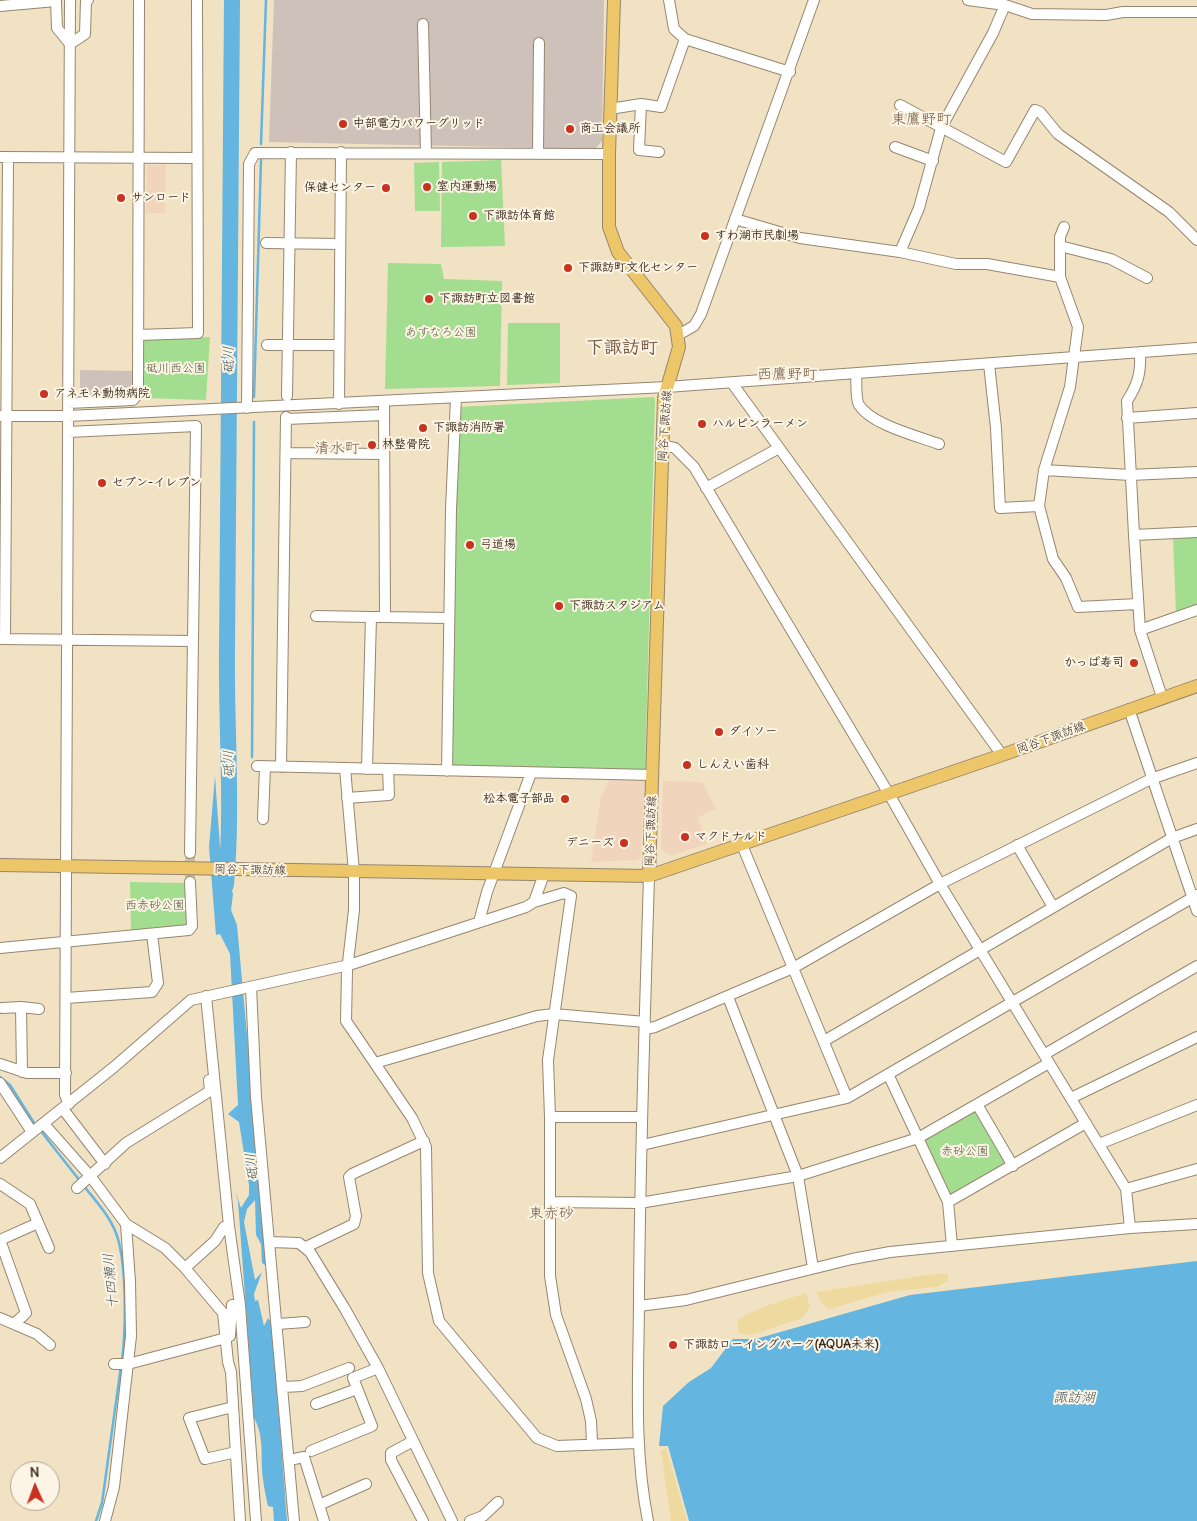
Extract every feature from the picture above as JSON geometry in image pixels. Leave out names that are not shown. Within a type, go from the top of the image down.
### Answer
[{"type":"main road","name":"岡谷下諏訪線","points":[[614,0],[609,154],[609,227],[618,252],[672,318],[678,335],[677,360],[667,387],[663,445],[649,876]]},
{"type":"main road","name":"岡谷下諏訪線","points":[[0,865],[649,876],[1197,686]]},
{"type":"street","points":[[70,0],[71,157],[65,1095],[66,1107],[105,1164]]},
{"type":"street","points":[[70,44],[85,34],[86,0],[88,0]]},
{"type":"street","points":[[68,403],[133,400],[138,394],[139,0]]},
{"type":"street","points":[[138,335],[198,333],[197,0]]},
{"type":"street","points":[[669,0],[674,29],[685,39],[790,72]]},
{"type":"street","points":[[678,335],[694,326],[701,314],[790,72],[814,0]]},
{"type":"street","points":[[968,0],[1005,5],[1032,14],[1106,15],[1123,12],[1197,12]]},
{"type":"street","points":[[0,6],[56,1],[57,28],[70,44]]},
{"type":"street","points":[[900,252],[919,208],[941,128],[993,32],[1005,5]]},
{"type":"street","points":[[423,24],[426,152]]},
{"type":"street","points":[[610,109],[641,104],[660,107],[685,39]]},
{"type":"street","points":[[538,43],[538,153]]},
{"type":"street","points":[[641,104],[639,150],[659,152]]},
{"type":"street","points":[[900,105],[1006,162],[1035,110],[1040,112],[1058,134],[1169,212],[1197,240]]},
{"type":"street","points":[[895,147],[933,161]]},
{"type":"street","points":[[287,396],[291,152]]},
{"type":"street","points":[[339,404],[340,152]]},
{"type":"street","points":[[245,409],[249,164],[255,153],[609,154]]},
{"type":"street","points":[[193,641],[3,639],[4,157],[197,158]]},
{"type":"street","points":[[736,219],[800,238],[900,252],[956,264],[987,264],[1060,278]]},
{"type":"street","points":[[1064,227],[1060,246],[1060,278],[1078,328],[1070,387],[1044,470],[1039,506],[1053,559],[1066,578],[1078,607],[1138,604]]},
{"type":"street","points":[[266,243],[290,245],[340,244]]},
{"type":"street","points":[[1060,246],[1111,259],[1147,278]]},
{"type":"street","points":[[267,345],[339,345]]},
{"type":"street","points":[[4,416],[68,416],[245,409],[667,387],[1197,348]]},
{"type":"street","points":[[1140,352],[1141,374],[1136,387],[1127,401],[1138,604],[1140,630],[1162,697]]},
{"type":"street","points":[[990,364],[996,428],[1000,508],[1039,506]]},
{"type":"street","points":[[856,374],[858,403],[868,414],[886,424],[938,444]]},
{"type":"street","points":[[732,383],[1002,755]]},
{"type":"street","points":[[447,771],[449,618],[456,398]]},
{"type":"street","points":[[384,402],[385,617]]},
{"type":"street","points":[[1127,418],[1197,413]]},
{"type":"street","points":[[281,767],[286,418],[384,415]]},
{"type":"street","points":[[68,432],[196,426],[190,854]]},
{"type":"street","points":[[663,445],[675,448],[694,467],[889,794],[940,884],[1072,1098],[1126,1189],[1130,1228]]},
{"type":"street","points":[[706,488],[778,448]]},
{"type":"street","points":[[286,453],[384,454]]},
{"type":"street","points":[[1044,470],[1130,475],[1197,472]]},
{"type":"street","points":[[1134,534],[1197,532]]},
{"type":"street","points":[[1140,630],[1197,610]]},
{"type":"street","points":[[316,616],[449,618]]},
{"type":"street","points":[[367,769],[371,617]]},
{"type":"street","points":[[1129,709],[1151,779],[1194,896],[1197,911]]},
{"type":"street","points":[[375,1063],[536,1016],[554,1014],[645,1026],[728,996],[793,968],[940,884],[1016,845],[1151,779],[1197,763]]},
{"type":"street","points":[[263,819],[261,766],[653,775]]},
{"type":"street","points":[[345,768],[354,872],[354,910],[349,965],[346,971],[346,1021],[412,1118],[424,1141],[427,1154],[428,1273],[440,1321],[537,1438],[557,1446],[592,1443],[638,1443]]},
{"type":"street","points":[[347,798],[389,795],[388,769]]},
{"type":"street","points":[[479,922],[481,910],[531,773]]},
{"type":"street","points":[[824,1041],[1172,838],[1197,829]]},
{"type":"street","points":[[742,845],[847,1098]]},
{"type":"street","points":[[1016,845],[1053,907]]},
{"type":"street","points":[[534,902],[544,874]]},
{"type":"street","points":[[648,1521],[638,1443],[640,1203],[649,876]]},
{"type":"street","points":[[0,948],[189,930],[192,926],[190,882]]},
{"type":"street","points":[[0,1158],[66,1107],[114,1067],[179,1008],[191,1000],[349,965],[526,907],[534,902],[564,893],[571,896],[548,1060],[551,1293],[556,1315],[586,1399],[592,1443]]},
{"type":"street","points":[[642,1145],[847,1098],[1194,896]]},
{"type":"street","points":[[66,998],[152,992],[158,983],[152,934]]},
{"type":"street","points":[[550,1202],[640,1203],[798,1176],[918,1138],[978,1106],[1047,1058],[1197,966]]},
{"type":"street","points":[[247,988],[284,1387],[294,1521]]},
{"type":"street","points":[[210,995],[228,1226],[240,1305],[256,1521]]},
{"type":"street","points":[[728,996],[798,1176],[813,1268]]},
{"type":"street","points":[[21,1007],[22,1072]]},
{"type":"street","points":[[2,1008],[21,1007],[39,1009]]},
{"type":"street","points":[[1072,1098],[1197,1037]]},
{"type":"street","points":[[0,1064],[22,1072],[66,1073]]},
{"type":"street","points":[[78,1187],[126,1143],[210,1091],[208,1065],[214,1064]]},
{"type":"street","points":[[888,1074],[948,1202],[952,1246]]},
{"type":"street","points":[[0,1083],[33,1132]]},
{"type":"street","points":[[1099,1144],[1197,1105]]},
{"type":"street","points":[[978,1106],[1013,1166]]},
{"type":"street","points":[[550,1117],[642,1117]]},
{"type":"street","points":[[948,1202],[1086,1123]]},
{"type":"street","points":[[43,1124],[90,1177],[126,1224],[165,1248],[185,1268],[224,1314],[234,1407],[240,1521]]},
{"type":"street","points":[[306,1247],[354,1224],[356,1216],[350,1177],[352,1174],[424,1141]]},
{"type":"street","points":[[1126,1189],[1197,1169]]},
{"type":"street","points":[[0,1184],[30,1204],[49,1248]]},
{"type":"street","points":[[14,1324],[26,1313],[0,1240],[38,1223]]},
{"type":"street","points":[[105,1521],[114,1487],[121,1364],[131,1336],[126,1224]]},
{"type":"street","points":[[639,1306],[686,1300],[757,1284],[813,1268],[890,1252],[1130,1228],[1197,1224]]},
{"type":"street","points":[[185,1268],[215,1241],[224,1227],[228,1226]]},
{"type":"street","points":[[271,1242],[299,1243],[306,1247],[345,1309],[378,1368],[452,1521]]},
{"type":"street","points":[[121,1364],[226,1338],[230,1336],[232,1305],[240,1305]]},
{"type":"street","points":[[0,1318],[37,1334],[50,1345]]},
{"type":"street","points":[[278,1324],[305,1322]]},
{"type":"street","points":[[231,1372],[238,1354],[244,1353]]},
{"type":"street","points":[[284,1387],[302,1386],[349,1368]]},
{"type":"street","points":[[311,1451],[372,1426],[353,1378],[378,1368]]},
{"type":"street","points":[[316,1404],[357,1389]]},
{"type":"street","points":[[234,1407],[189,1418],[205,1459],[236,1452]]},
{"type":"street","points":[[413,1442],[391,1453],[391,1460],[423,1521]]},
{"type":"street","points":[[289,1460],[304,1457],[324,1521]]},
{"type":"street","points":[[318,1505],[366,1484]]},
{"type":"street","points":[[470,1521],[482,1516],[498,1502]]},
{"type":"shaded area","points":[[274,0],[604,0],[602,141],[595,149],[269,142]]},
{"type":"shaded area","points":[[147,165],[166,165],[165,213],[146,213]]},
{"type":"shaded area","points":[[80,370],[135,371],[135,392],[132,395],[83,398],[80,394]]},
{"type":"shaded area","points":[[609,780],[645,780],[641,856],[638,860],[591,862],[601,798]]},
{"type":"shaded area","points":[[663,781],[702,782],[716,809],[698,817],[707,844],[670,856],[661,849]]},
{"type":"green space","name":"下諏訪体育館","points":[[501,160],[505,246],[441,247],[442,162]]},
{"type":"green space","name":"室内運動場","points":[[439,162],[440,211],[415,211],[414,163]]},
{"type":"green space","name":"あすなろ公園","points":[[388,263],[441,264],[444,279],[502,281],[500,386],[385,389]]},
{"type":"green space","points":[[508,323],[560,323],[560,383],[507,385]]},
{"type":"green space","name":"砥川西公園","points":[[210,337],[206,400],[143,398],[144,338]]},
{"type":"green space","points":[[653,397],[655,399],[645,772],[450,767],[458,407]]},
{"type":"green space","points":[[1197,536],[1197,607],[1176,614],[1173,537]]},
{"type":"green space","name":"西赤砂公園","points":[[130,882],[187,883],[189,925],[131,931]]},
{"type":"green space","name":"赤砂公園","points":[[976,1108],[1008,1164],[953,1196],[948,1194],[923,1143],[925,1137]]},
{"type":"sand","points":[[934,1274],[948,1274],[948,1280],[937,1287],[892,1291],[829,1309],[822,1303],[816,1292]]},
{"type":"sand","points":[[806,1293],[810,1307],[802,1318],[758,1333],[747,1335],[738,1332],[738,1319],[763,1307]]},
{"type":"sand","points":[[666,1448],[687,1521],[671,1521],[661,1451]]},
{"type":"water","points":[[215,776],[220,847],[233,894],[231,910],[237,925],[268,1267],[262,1263],[261,1244],[256,1235],[255,1200],[247,1209],[244,1222],[255,1280],[262,1272],[254,1294],[255,1301],[258,1300],[264,1326],[268,1318],[272,1324],[287,1521],[274,1521],[273,1507],[268,1506],[263,1479],[260,1433],[254,1418],[238,1201],[235,1190],[241,1208],[249,1195],[249,1185],[239,1122],[228,1114],[238,1105],[230,954],[220,934],[216,935],[209,847]]},
{"type":"water","name":"諏訪湖","points":[[1197,1261],[1197,1521],[689,1521],[668,1446],[659,1446],[663,1406],[689,1382],[711,1368],[733,1339],[756,1339],[910,1295]]},
{"type":"waterway","name":"砥川","points":[[226,885],[229,826],[227,649],[232,0]]},
{"type":"waterway","points":[[261,144],[266,0]]},
{"type":"waterway","points":[[254,397],[261,160]]},
{"type":"waterway","points":[[252,757],[254,422]]},
{"type":"waterway","name":"十四瀬川","points":[[0,1077],[10,1085],[36,1126]]},
{"type":"waterway","name":"十四瀬川","points":[[40,1130],[80,1181]]},
{"type":"waterway","name":"十四瀬川","points":[[83,1185],[110,1220],[120,1246],[125,1296],[122,1361]]},
{"type":"waterway","name":"十四瀬川","points":[[96,1521],[102,1503],[121,1366]]},
{"type":"tunnel","points":[[190,853],[190,882]]},
{"type":"place","name":"中部電力パワーグリッド","points":[[343,124]]},
{"type":"place","name":"商工会議所","points":[[570,129]]},
{"type":"place","name":"室内運動場","points":[[427,187]]},
{"type":"place","name":"保健センター","points":[[386,188]]},
{"type":"place","name":"サンロード","points":[[121,198]]},
{"type":"place","name":"下諏訪体育館","points":[[473,216]]},
{"type":"place","name":"すわ湖市民劇場","points":[[705,236]]},
{"type":"place","name":"下諏訪町文化センター","points":[[568,268]]},
{"type":"place","name":"下諏訪町立図書館","points":[[429,299]]},
{"type":"place","name":"アネモネ動物病院","points":[[44,394]]},
{"type":"place","name":"ハルピンラーメン","points":[[702,424]]},
{"type":"place","name":"下諏訪消防署","points":[[423,428]]},
{"type":"place","name":"林整骨院","points":[[372,445]]},
{"type":"place","name":"セブン-イレブン","points":[[102,483]]},
{"type":"place","name":"弓道場","points":[[470,545]]},
{"type":"place","name":"下諏訪スタジアム","points":[[559,606]]},
{"type":"place","name":"かっぱ寿司","points":[[1134,663]]},
{"type":"place","name":"ダイソー","points":[[719,732]]},
{"type":"place","name":"しんえい歯科","points":[[687,765]]},
{"type":"place","name":"松本電子部品","points":[[565,799]]},
{"type":"place","name":"マクドナルド","points":[[685,837]]},
{"type":"place","name":"デニーズ","points":[[624,843]]},
{"type":"place","name":"下諏訪ローイングパーク(AQUA未来)","points":[[673,1345]]},
{"type":"district","name":"東鷹野町","points":[[921,120]]},
{"type":"district","name":"下諏訪町","points":[[622,348]]},
{"type":"district","name":"西鷹野町","points":[[787,375]]},
{"type":"district","name":"清水町","points":[[337,449]]},
{"type":"district","name":"東赤砂","points":[[551,1214]]}]
